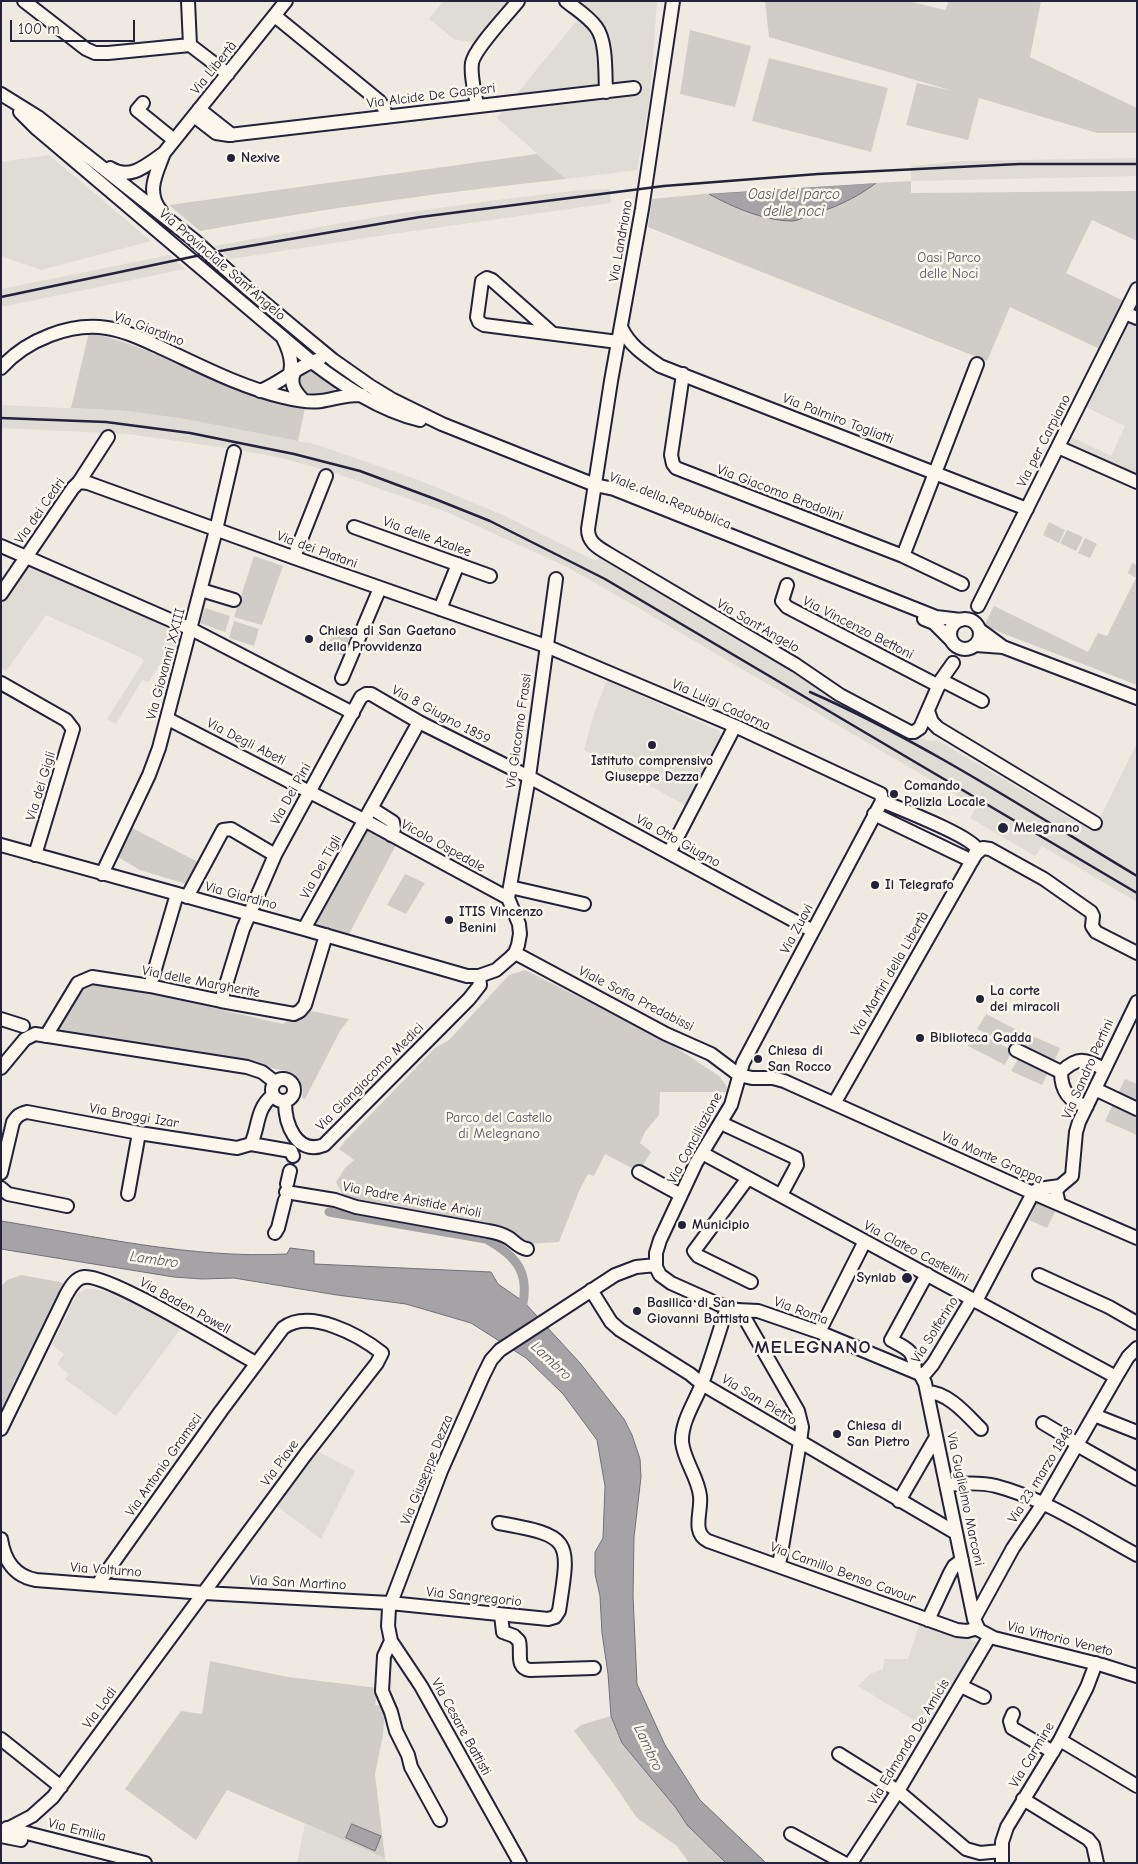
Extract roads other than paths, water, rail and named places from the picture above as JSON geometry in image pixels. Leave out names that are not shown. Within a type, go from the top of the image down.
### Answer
[{"type":"street","points":[[24,1],[36,6],[82,47],[95,53],[108,54],[190,45],[228,74]]},
{"type":"street","points":[[188,1],[190,45]]},
{"type":"street","name":"Via Libertà","points":[[153,183],[164,153],[286,1]]},
{"type":"street","points":[[477,106],[472,69],[474,57],[518,1]]},
{"type":"street","points":[[566,1],[591,21],[600,31],[603,43],[606,92]]},
{"type":"street","name":"Via Landriano","points":[[589,538],[588,529],[618,342],[642,209],[673,1]]},
{"type":"street","points":[[275,16],[379,100],[384,108],[386,117]]},
{"type":"street","name":"Via Alcide De Gasperi","points":[[197,113],[232,135],[634,88]]},
{"type":"street","name":"Via Provinciale Sant'Angelo","points":[[2,95],[38,117],[70,142],[194,240],[248,289],[333,360],[389,398],[442,424],[595,485]]},
{"type":"street","name":"Via Provinciale Sant'Angelo","points":[[2,95],[37,129],[312,362],[340,382],[397,414],[442,424]]},
{"type":"street","points":[[143,103],[137,110],[174,140]]},
{"type":"street","points":[[70,142],[79,145],[118,173],[128,174],[139,170]]},
{"type":"street","name":"Via Libertà","points":[[139,170],[164,153]]},
{"type":"street","points":[[139,170],[153,183],[153,198],[171,222]]},
{"type":"street","points":[[139,170],[134,181],[134,193],[138,205],[150,224]]},
{"type":"street","points":[[107,188],[120,194],[134,193],[153,183]]},
{"type":"street","points":[[552,333],[492,280],[487,278],[482,281],[477,314],[477,319],[481,324],[618,342]]},
{"type":"street","name":"Via per Carpiano","points":[[962,619],[978,606],[1058,447],[1131,315],[1137,289]]},
{"type":"street","name":"Via Giardino","points":[[1,368],[20,351],[44,338],[68,330],[100,327],[136,337],[260,391],[284,398],[304,401]]},
{"type":"street","name":"Via Palmiro Togliatti","points":[[621,327],[629,341],[660,366],[1027,509]]},
{"type":"street","points":[[284,338],[291,361],[294,389],[304,401],[319,402],[351,395],[362,395]]},
{"type":"street","points":[[616,355],[642,353]]},
{"type":"street","points":[[260,391],[312,362],[321,359],[333,360],[339,371],[340,382],[338,391],[330,399]]},
{"type":"street","points":[[903,556],[977,364]]},
{"type":"street","name":"Via Giacomo Brodolini","points":[[683,374],[671,455],[671,461],[676,468],[903,556],[962,584]]},
{"type":"street","name":"Via dei Cedri","points":[[1,594],[108,437]]},
{"type":"street","points":[[1058,447],[1137,482]]},
{"type":"street","name":"Via Giovanni XXIII","points":[[102,874],[151,771],[168,719],[234,452]]},
{"type":"street","points":[[294,557],[326,476]]},
{"type":"street","name":"Via dei Platani","points":[[79,482],[88,483],[546,646]]},
{"type":"street","name":"Viale della Repubblica","points":[[595,485],[622,493],[931,615],[971,620],[1004,647],[1137,698]]},
{"type":"street","name":"Viale della Repubblica","points":[[595,485],[607,494],[934,623],[962,649],[1004,647]]},
{"type":"street","name":"Via delle Azalee","points":[[354,527],[490,576]]},
{"type":"street","name":"Via Sant'Angelo","points":[[589,538],[595,545],[607,553],[796,665],[840,695],[910,732],[916,731],[926,714]]},
{"type":"street","points":[[1,546],[191,629],[353,712]]},
{"type":"street","points":[[440,609],[458,564]]},
{"type":"street","name":"Via Giacomo Frassi","points":[[509,893],[529,777],[556,579]]},
{"type":"street","name":"Via Vincenzo Bettoni","points":[[787,585],[782,601],[787,607],[940,683]]},
{"type":"street","points":[[342,678],[380,588]]},
{"type":"street","points":[[201,590],[234,600]]},
{"type":"street","name":"Via per Carpiano","points":[[978,606],[979,628]]},
{"type":"street","points":[[952,663],[951,628],[962,619]]},
{"type":"street","points":[[979,628],[979,640],[952,663],[940,683],[926,714],[938,728],[1095,823]]},
{"type":"street","name":"Via Luigi Cadorna","points":[[546,646],[735,726],[879,792],[882,798],[975,846],[976,851],[972,860]]},
{"type":"street","points":[[940,683],[982,701]]},
{"type":"street","name":"Via dei Gigli","points":[[2,685],[66,720],[72,726],[73,734],[35,855]]},
{"type":"street","name":"Via Dei Pini","points":[[221,1002],[243,929],[275,855],[353,712],[366,694]]},
{"type":"street","name":"Via 8 Giugno 1859","points":[[366,694],[371,694],[419,722],[529,777]]},
{"type":"street","name":"Via Degli Abeti","points":[[168,719],[364,820]]},
{"type":"street","points":[[391,835],[394,829],[393,822],[371,808],[419,722]]},
{"type":"street","points":[[669,852],[735,726]]},
{"type":"street","name":"Via Otto Giugno","points":[[529,777],[813,931]]},
{"type":"street","name":"Via Zuavi","points":[[739,1075],[744,1059],[882,798]]},
{"type":"street","name":"Via Dei Tigli","points":[[304,929],[371,808]]},
{"type":"street","points":[[874,814],[972,860],[978,852],[985,848],[999,853],[1044,879],[1086,907],[1092,914],[1092,926],[1096,932],[1137,953]]},
{"type":"street","name":"Vicolo Ospedale","points":[[364,820],[509,893]]},
{"type":"street","points":[[150,986],[182,896],[220,833],[230,829],[275,855]]},
{"type":"street","name":"Via Giardino","points":[[1,846],[476,977]]},
{"type":"street","name":"Via Martiri della Libertà","points":[[835,1102],[972,860]]},
{"type":"street","points":[[476,977],[499,968],[515,953],[520,934],[519,924],[509,893],[584,904]]},
{"type":"street","name":"Via delle Margherite","points":[[40,1035],[77,984],[94,977],[294,1014],[306,1005],[326,935]]},
{"type":"street","name":"Viale Sofia Predabissi","points":[[515,953],[666,1034],[712,1054],[739,1075]]},
{"type":"street","name":"Via Giangiacomo Medici","points":[[285,1102],[288,1123],[296,1140],[308,1147],[324,1145],[469,999],[480,985],[476,977]]},
{"type":"street","name":"Via Sandro Pertini","points":[[1059,1204],[1072,1176],[1076,1132],[1137,1002]]},
{"type":"street","points":[[1,1019],[23,1026]]},
{"type":"street","points":[[1,1068],[24,1039],[40,1035],[251,1068],[264,1073],[275,1082]]},
{"type":"street","points":[[1016,1050],[1061,1072]]},
{"type":"street","points":[[1061,1072],[1076,1061],[1089,1062],[1104,1069]]},
{"type":"street","points":[[1061,1072],[1061,1082],[1065,1093],[1072,1099],[1087,1106]]},
{"type":"street","name":"Via Monte Grappa","points":[[739,1075],[752,1078],[784,1080],[1137,1238]]},
{"type":"street","name":"Via Conciliazione","points":[[656,1265],[656,1250],[660,1240],[702,1153],[733,1101],[739,1075]]},
{"type":"street","points":[[282,1079],[294,1087],[291,1098],[285,1102],[278,1101],[272,1096],[271,1088],[275,1082],[282,1079]]},
{"type":"street","points":[[1095,1089],[1137,1108]]},
{"type":"street","points":[[272,1096],[260,1111],[251,1144],[290,1151],[293,1156]]},
{"type":"street","name":"Via Broggi Izar","points":[[1,1173],[13,1122],[21,1113],[27,1112],[234,1148],[251,1144]]},
{"type":"street","points":[[721,1122],[796,1158],[798,1165],[781,1196]]},
{"type":"street","points":[[128,1194],[139,1133]]},
{"type":"street","name":"Via Clateo Castellini","points":[[702,1153],[1116,1377]]},
{"type":"street","points":[[639,1172],[681,1195]]},
{"type":"street","points":[[1059,1204],[1056,1191],[1072,1176]]},
{"type":"street","points":[[748,1178],[694,1251],[698,1256],[751,1282]]},
{"type":"street","points":[[1033,1193],[1038,1189],[1060,1186]]},
{"type":"street","name":"Via Padre Aristide Arioli","points":[[274,1233],[278,1228],[287,1187],[356,1207],[500,1234],[522,1249],[527,1249]]},
{"type":"street","points":[[1,1188],[8,1194],[67,1206]]},
{"type":"street","name":"Via Solferino","points":[[919,1374],[934,1364],[974,1300],[1033,1193]]},
{"type":"street","points":[[819,1332],[865,1241]]},
{"type":"street","points":[[591,1290],[630,1268],[656,1265]]},
{"type":"street","name":"Via Roma","points":[[656,1265],[660,1274],[668,1282],[696,1296],[727,1307],[758,1311],[819,1332],[919,1374]]},
{"type":"street","points":[[919,1374],[911,1352],[891,1340],[927,1274]]},
{"type":"street","points":[[1039,1275],[1102,1304],[1137,1323]]},
{"type":"street","name":"Via Baden Powell","points":[[1,1429],[71,1287],[83,1277],[98,1279],[122,1288],[256,1363]]},
{"type":"street","name":"Via Giuseppe Dezza","points":[[390,1603],[441,1471],[491,1360],[498,1351],[591,1290]]},
{"type":"street","name":"Via San Pietro","points":[[591,1290],[611,1322],[620,1330],[690,1374],[702,1384],[956,1533]]},
{"type":"street","points":[[702,1384],[727,1307]]},
{"type":"street","points":[[740,1310],[796,1408],[801,1423],[800,1442],[779,1565]]},
{"type":"street","name":"Via Antonio Gramsci","points":[[98,1584],[283,1328],[298,1321],[337,1327],[347,1331],[382,1353]]},
{"type":"street","name":"Via 23 marzo 1848","points":[[976,1624],[1013,1548],[1044,1502],[1116,1377],[1137,1348]]},
{"type":"street","name":"Via Piave","points":[[204,1594],[310,1448],[377,1363],[382,1353]]},
{"type":"street","name":"Via Guglielmo Marconi","points":[[919,1374],[927,1392],[976,1624]]},
{"type":"street","name":"Via Camillo Benso Cavour","points":[[702,1384],[686,1422],[682,1438],[684,1449],[700,1491],[701,1504],[698,1528],[700,1536],[708,1541],[961,1631],[976,1624]]},
{"type":"street","points":[[927,1392],[937,1393],[948,1400],[981,1429]]},
{"type":"street","points":[[1094,1415],[1137,1432]]},
{"type":"street","points":[[1043,1423],[1137,1479]]},
{"type":"street","points":[[899,1501],[936,1437]]},
{"type":"street","points":[[946,1485],[973,1483],[998,1486],[1044,1502],[1137,1555]]},
{"type":"street","name":"Via Sangregorio","points":[[390,1603],[548,1619],[555,1617],[559,1611],[566,1565],[564,1550],[555,1538],[547,1533],[499,1523]]},
{"type":"street","name":"Via Volturno","points":[[1,1539],[4,1556],[11,1566],[32,1580],[204,1594]]},
{"type":"street","points":[[928,1620],[950,1573],[954,1566],[962,1560]]},
{"type":"street","name":"Via San Martino","points":[[204,1594],[390,1603]]},
{"type":"street","name":"Via Lodi","points":[[4,1830],[38,1812],[61,1786],[204,1594]]},
{"type":"street","name":"Via Cesare Battisti","points":[[390,1603],[388,1626],[391,1641],[421,1686],[520,1863]]},
{"type":"street","points":[[501,1615],[503,1632],[514,1636],[519,1641],[520,1664],[524,1669],[594,1668]]},
{"type":"street","name":"Via Vittorio Veneto","points":[[976,1624],[990,1636],[1096,1663],[1137,1676]]},
{"type":"street","name":"Via Edmondo De Amicis","points":[[851,1863],[898,1791],[990,1636]]},
{"type":"street","points":[[391,1641],[383,1664],[382,1684],[384,1697],[398,1735],[408,1755],[411,1767],[440,1820]]},
{"type":"street","name":"Via Carmine","points":[[1002,1857],[1005,1832],[1060,1740],[1087,1688],[1096,1663]]},
{"type":"street","points":[[961,1686],[984,1697]]},
{"type":"street","points":[[1013,1714],[1010,1721],[1012,1728],[1053,1752]]},
{"type":"street","points":[[1,1739],[61,1786]]},
{"type":"street","points":[[1060,1740],[1137,1786]]},
{"type":"street","points":[[839,1754],[898,1791],[966,1849],[1002,1857]]},
{"type":"street","points":[[1023,1799],[1088,1839],[1094,1847],[1097,1863]]},
{"type":"street","name":"Via Emilia","points":[[4,1830],[126,1863]]},
{"type":"street","name":"Via Emilia","points":[[4,1830],[145,1863]]},
{"type":"street","points":[[791,1834],[844,1863]]},
{"type":"water","name":"Oasi del parco delle noci","points":[[876,183],[843,203],[792,221],[760,216],[728,204],[709,194]]},
{"type":"water","name":"Lambro","points":[[1,1221],[180,1250],[251,1255],[287,1254],[290,1248],[314,1251],[314,1264],[491,1272],[498,1284],[524,1302],[580,1363],[624,1419],[632,1435],[640,1459],[641,1477],[634,1537],[633,1596],[637,1684],[665,1745],[700,1800],[766,1863],[726,1863],[687,1825],[676,1808],[622,1743],[611,1716],[600,1596],[595,1574],[595,1552],[603,1538],[605,1486],[597,1440],[563,1394],[526,1358],[471,1323],[406,1304],[234,1278],[202,1279],[174,1277],[1,1249]]},
{"type":"water","points":[[352,1824],[381,1836],[375,1851],[346,1838]]},
{"type":"waterway","points":[[329,1212],[486,1239],[507,1253],[520,1268],[524,1288],[521,1312]]},
{"type":"railway","points":[[1,297],[220,251],[420,217],[664,186],[818,174],[1019,164],[1137,164]]},
{"type":"railway","points":[[1,418],[106,422],[190,433],[294,454],[360,471],[490,521],[605,579],[1137,893]]},
{"type":"railway","points":[[810,692],[935,755],[1137,876]]},
{"type":"place","name":"Nexive","points":[[231,158]]},
{"type":"place","name":"Chiesa di San Gaetano della Provvidenza","points":[[309,639]]},
{"type":"place","name":"Istituto comprensivo Giuseppe Dezza","points":[[652,745]]},
{"type":"place","name":"Comando Polizia Locale","points":[[894,794]]},
{"type":"place","name":"Melegnano","points":[[1003,828]]},
{"type":"place","name":"Il Telegrafo","points":[[875,885]]},
{"type":"place","name":"ITIS Vincenzo Benini","points":[[449,920]]},
{"type":"place","name":"La corte dei miracoli","points":[[980,999]]},
{"type":"place","name":"Biblioteca Gadda","points":[[920,1038]]},
{"type":"place","name":"Chiesa di San Rocco","points":[[758,1059]]},
{"type":"place","name":"Municipio","points":[[682,1225]]},
{"type":"place","name":"Synlab","points":[[907,1278]]},
{"type":"place","name":"Basilica di San Giovanni Battista","points":[[637,1311]]},
{"type":"place","name":"Chiesa di San Pietro","points":[[837,1434]]},
{"type":"district","name":"MELEGNANO","points":[[813,1348]]},
{"type":"park label","name":"Oasi Parco delle Noci","points":[[949,266]]},
{"type":"park label","name":"Parco del Castello di Melegnano","points":[[499,1126]]}]
